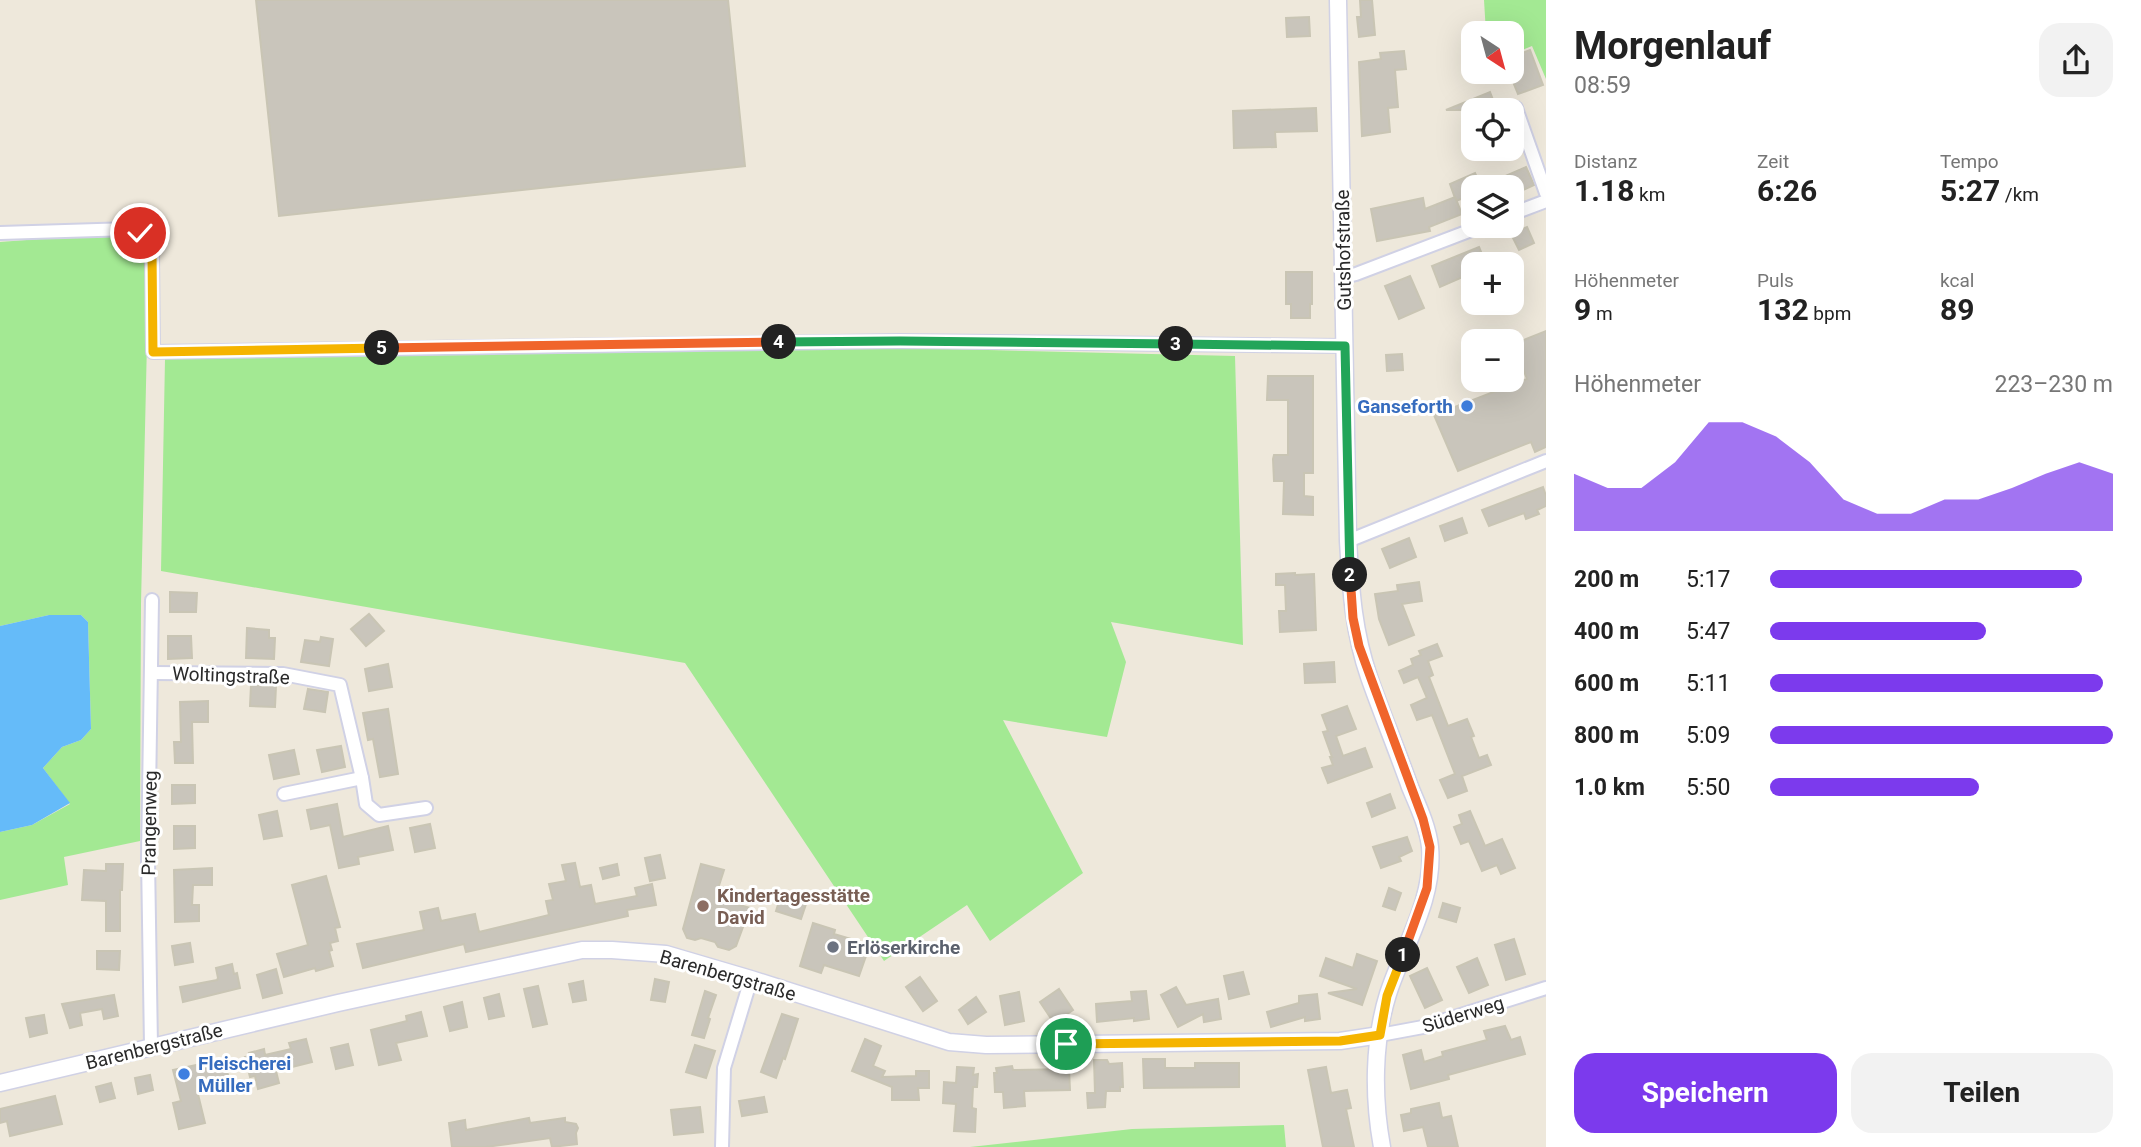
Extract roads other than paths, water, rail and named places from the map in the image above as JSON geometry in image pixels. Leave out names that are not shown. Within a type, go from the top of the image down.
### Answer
[{"type":"street","name":"Gutshofstraße","points":[[1338,0],[1348,541],[1353,618],[1359,646],[1423,819],[1430,847],[1427,888],[1387,996],[1380,1035],[1376,1062],[1378,1125],[1382,1147]]},
{"type":"street","points":[[1524,131],[1546,193]]},
{"type":"street","points":[[1524,209],[1546,201]]},
{"type":"street","points":[[0,233],[130,229],[140,233],[147,239],[152,253],[153,352],[900,341],[1345,346]]},
{"type":"street","points":[[1344,277],[1461,234]]},
{"type":"street","points":[[1348,541],[1546,461]]},
{"type":"street","name":"Prangenweg","points":[[150,1046],[148,859],[152,600]]},
{"type":"street","name":"Woltingstraße","points":[[152,673],[282,674],[340,685],[366,804],[379,815],[426,808]]},
{"type":"street","points":[[284,794],[362,778]]},
{"type":"street","name":"Barenbergstraße","points":[[0,1083],[338,1003],[582,950],[666,954],[949,1042],[986,1045],[1340,1041],[1380,1035]]},
{"type":"street","points":[[722,1147],[724,1068],[751,979]]},
{"type":"street","name":"Süderweg","points":[[1380,1035],[1423,1027],[1546,988]]},
{"type":"water","points":[[49,615],[81,615],[88,622],[91,729],[81,740],[62,747],[43,768],[70,803],[32,825],[0,832],[0,626]]},
{"type":"place","name":"Ganseforth","points":[[1467,406]]},
{"type":"place","name":"Kindertagesstätte David","points":[[703,906]]},
{"type":"place","name":"Erlöserkirche","points":[[833,947]]},
{"type":"place","name":"Fleischerei Müller","points":[[184,1074]]}]
